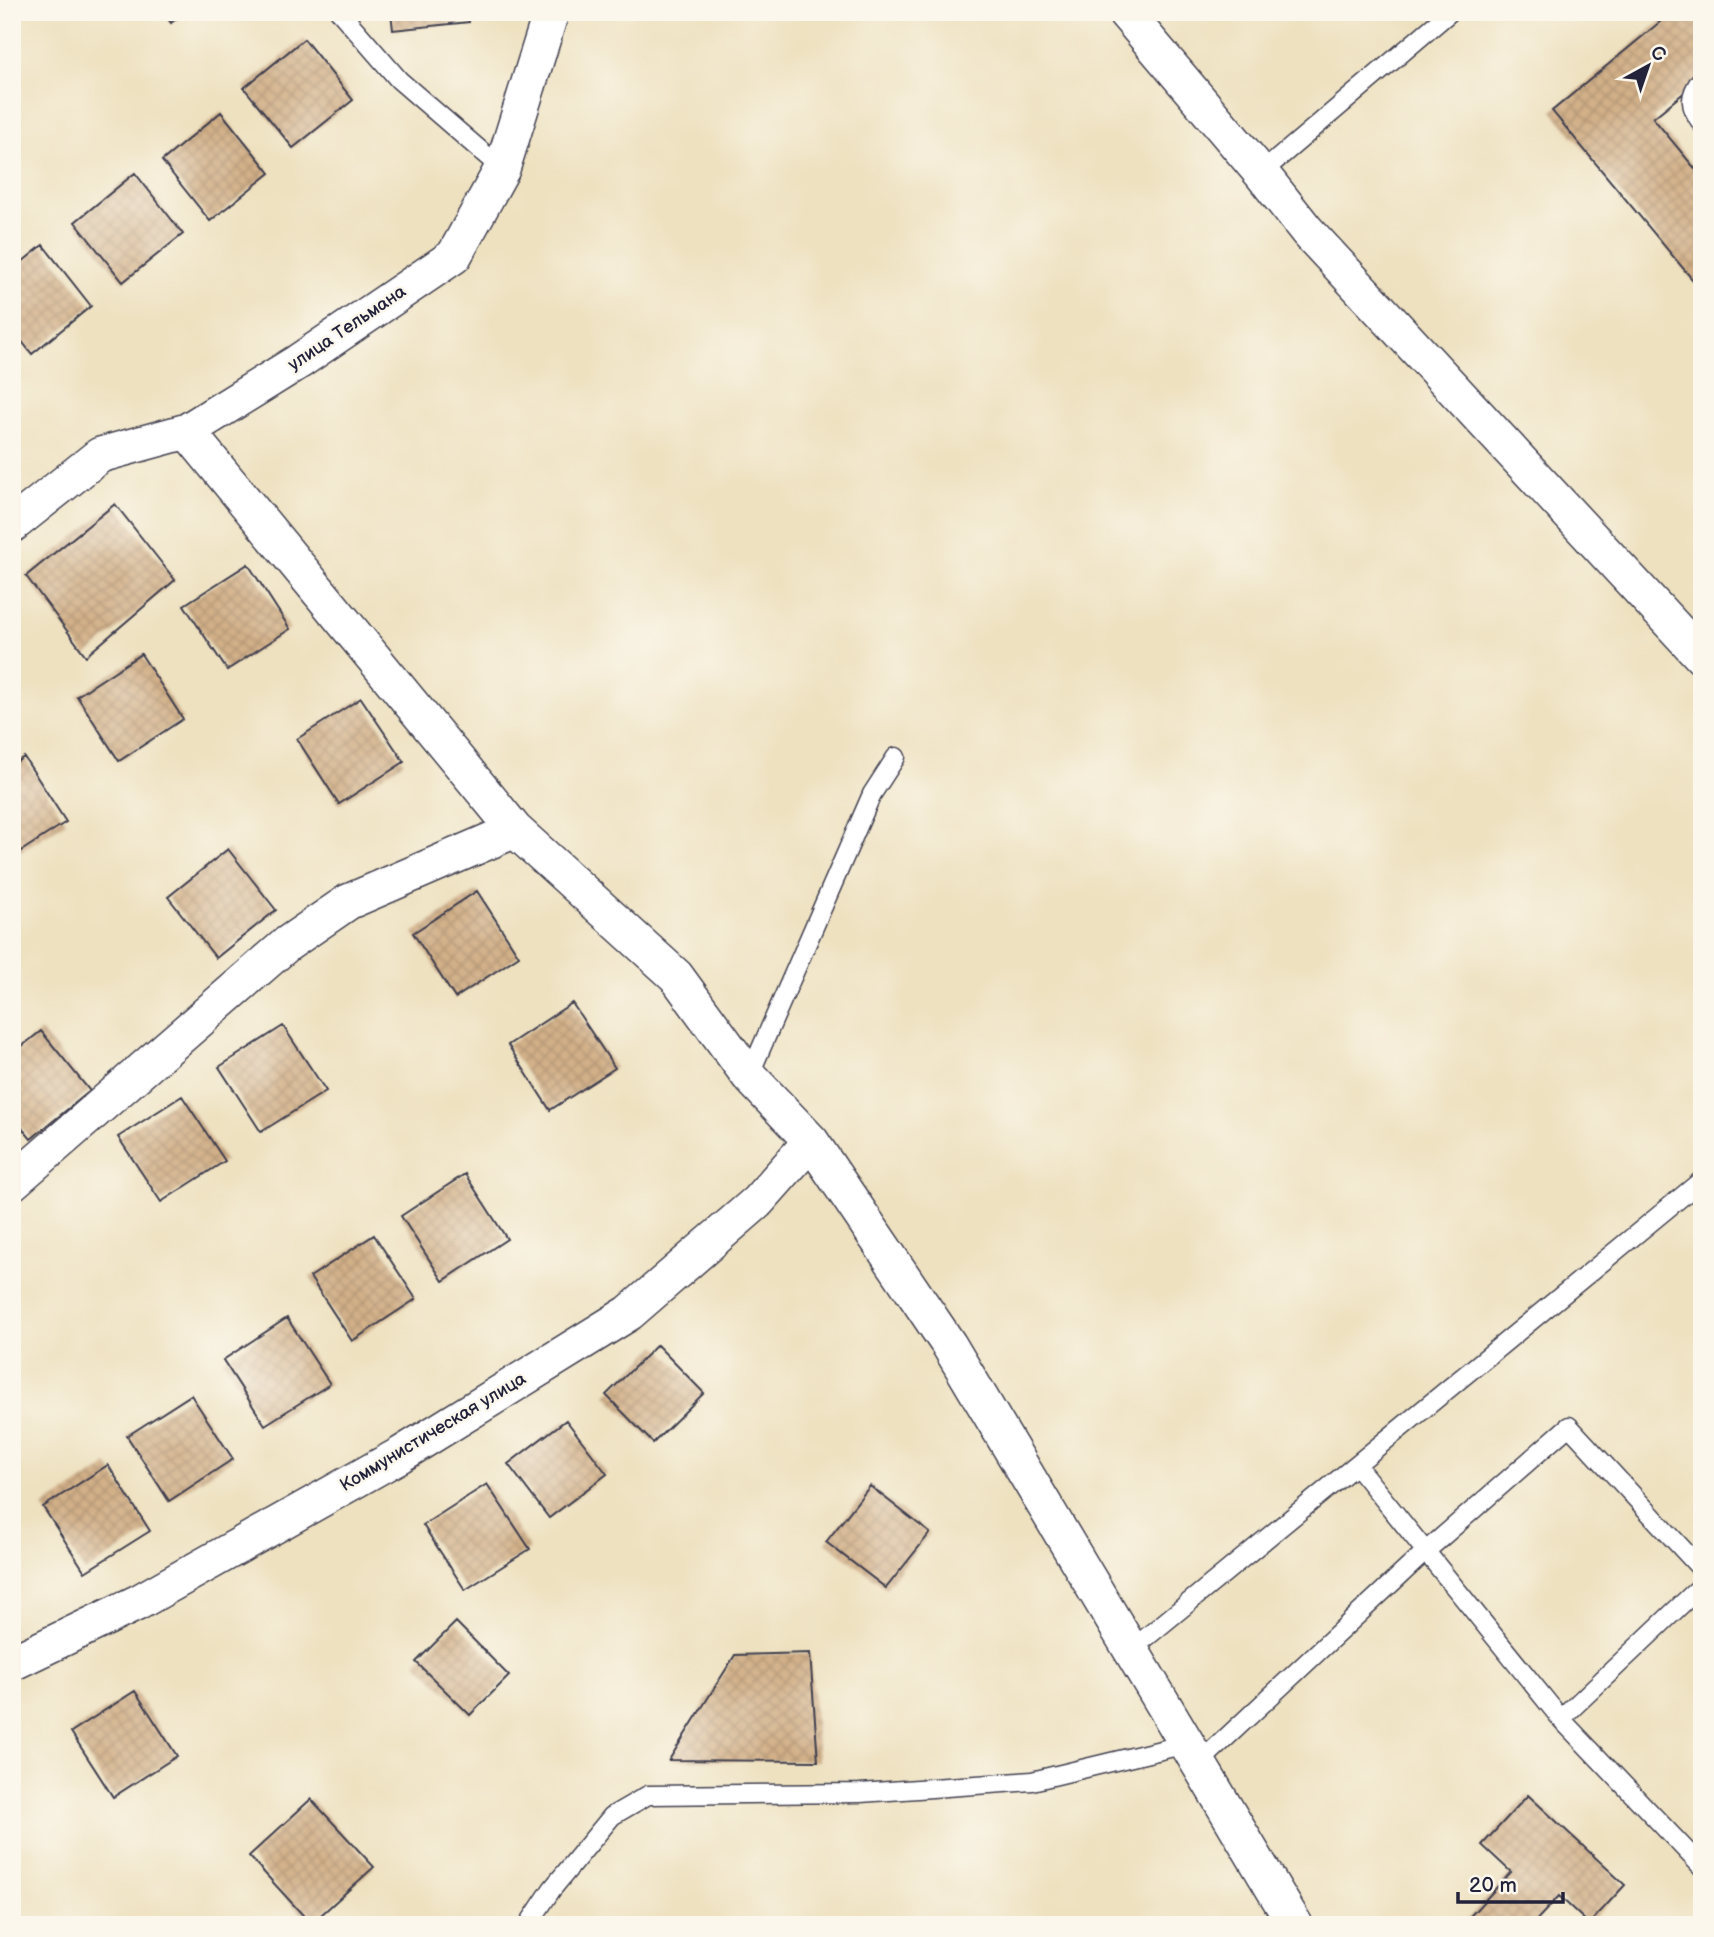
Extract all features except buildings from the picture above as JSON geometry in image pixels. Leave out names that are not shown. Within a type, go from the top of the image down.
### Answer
[{"type":"street","name":"улица Тельмана","points":[[12,525],[100,455],[187,431],[298,362],[454,257],[502,169],[551,12]]},
{"type":"street","points":[[1125,12],[1307,231],[1702,656]]},
{"type":"street","points":[[187,431],[515,830],[676,976],[749,1076],[811,1141],[949,1345],[1294,1925]]},
{"type":"street","points":[[12,1182],[287,944],[348,902],[515,830]]},
{"type":"street","name":"Коммунистическая улица","points":[[12,1663],[139,1602],[400,1455],[629,1313],[757,1202],[811,1141]]},
{"type":"lane","points":[[341,12],[399,80],[502,169]]},
{"type":"lane","points":[[1261,173],[1450,12]]},
{"type":"lane","points":[[1702,78],[1692,91],[1690,105],[1702,124]]},
{"type":"lane","points":[[749,1076],[872,794],[896,757]]},
{"type":"lane","points":[[1132,1650],[1702,1180]]},
{"type":"lane","points":[[528,1925],[552,1889],[612,1816],[648,1796],[860,1793],[1032,1781],[1193,1754],[1569,1426],[1702,1570]]},
{"type":"lane","points":[[1356,1465],[1561,1719],[1701,1865]]},
{"type":"lane","points":[[1561,1719],[1702,1586]]}]
